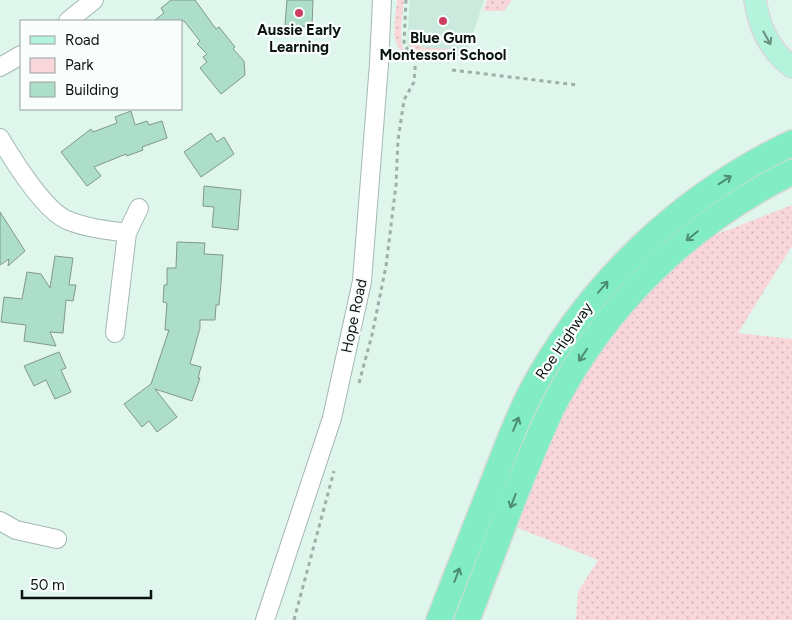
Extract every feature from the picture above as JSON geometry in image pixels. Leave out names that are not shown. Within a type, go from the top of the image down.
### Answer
[{"type":"highway","name":"Roe Highway","points":[[439,620],[520,416],[543,371],[585,308],[636,251],[680,212],[735,174],[792,143]]},
{"type":"highway","name":"Roe Highway","points":[[467,620],[543,426],[565,384],[592,343],[626,299],[677,248],[728,209],[792,172]]},
{"type":"main road","points":[[755,0],[763,32],[773,48],[792,68]]},
{"type":"street","name":"Hope Road","points":[[265,620],[332,418],[362,281],[379,64],[382,0]]},
{"type":"street","points":[[69,20],[83,3]]},
{"type":"street","points":[[0,67],[20,57]]},
{"type":"street","points":[[0,138],[52,210],[65,219],[82,225],[127,233]]},
{"type":"street","points":[[115,333],[127,233],[139,208]]},
{"type":"street","points":[[0,521],[16,530],[57,539]]},
{"type":"path","points":[[416,55],[449,61]]},
{"type":"path","points":[[452,70],[576,85]]},
{"type":"shaded area","name":"Blue Gum Montessori School","points":[[410,0],[484,0],[464,61],[416,53],[409,49],[407,41]]},
{"type":"green space","points":[[397,0],[404,0],[401,25],[402,45],[406,53],[417,59],[407,56],[397,44],[394,28]]},
{"type":"green space","points":[[487,0],[512,0],[504,11],[483,11]]},
{"type":"green space","points":[[409,30],[421,30],[420,47],[449,49],[445,56],[414,51],[409,45]]},
{"type":"green space","points":[[792,205],[792,246],[738,333],[792,339],[792,620],[576,620],[578,592],[598,560],[518,528],[529,491],[551,436],[589,365],[641,297],[702,240]]},
{"type":"building","points":[[171,0],[195,0],[216,29],[219,27],[235,47],[233,49],[244,61],[245,75],[221,94],[200,68],[207,62],[203,57],[207,54],[197,44],[200,41],[182,20],[155,20],[164,13],[161,8]]},
{"type":"building","name":"Aussie Early Learning","points":[[287,0],[313,0],[312,27],[285,25]]},
{"type":"building","points":[[131,111],[135,125],[147,121],[149,125],[162,121],[167,138],[142,147],[143,150],[127,156],[126,154],[94,167],[101,176],[87,186],[61,152],[91,129],[93,132],[117,123],[115,117]]},
{"type":"building","points":[[211,133],[217,142],[224,137],[234,154],[201,177],[184,152]]},
{"type":"building","points":[[204,186],[241,190],[238,230],[212,227],[214,207],[203,206]]},
{"type":"building","points":[[0,212],[25,251],[8,266],[9,259],[0,265]]},
{"type":"building","points":[[177,242],[205,243],[204,254],[223,255],[219,305],[216,305],[215,320],[200,320],[200,328],[190,364],[201,367],[198,378],[200,378],[192,401],[155,389],[177,417],[157,432],[149,421],[142,427],[124,404],[151,384],[169,330],[165,330],[167,303],[163,302],[164,285],[167,285],[167,268],[176,268]]},
{"type":"building","points":[[55,256],[73,258],[69,285],[76,285],[73,301],[66,300],[63,333],[50,332],[56,346],[24,341],[26,325],[1,322],[4,297],[22,299],[27,272],[41,274],[50,288]]},
{"type":"building","points":[[59,352],[66,368],[61,370],[71,392],[55,399],[46,380],[34,386],[24,366]]},
{"type":"place","name":"Aussie Early Learning","points":[[299,13]]},
{"type":"place","name":"Blue Gum Montessori School","points":[[443,21]]}]
